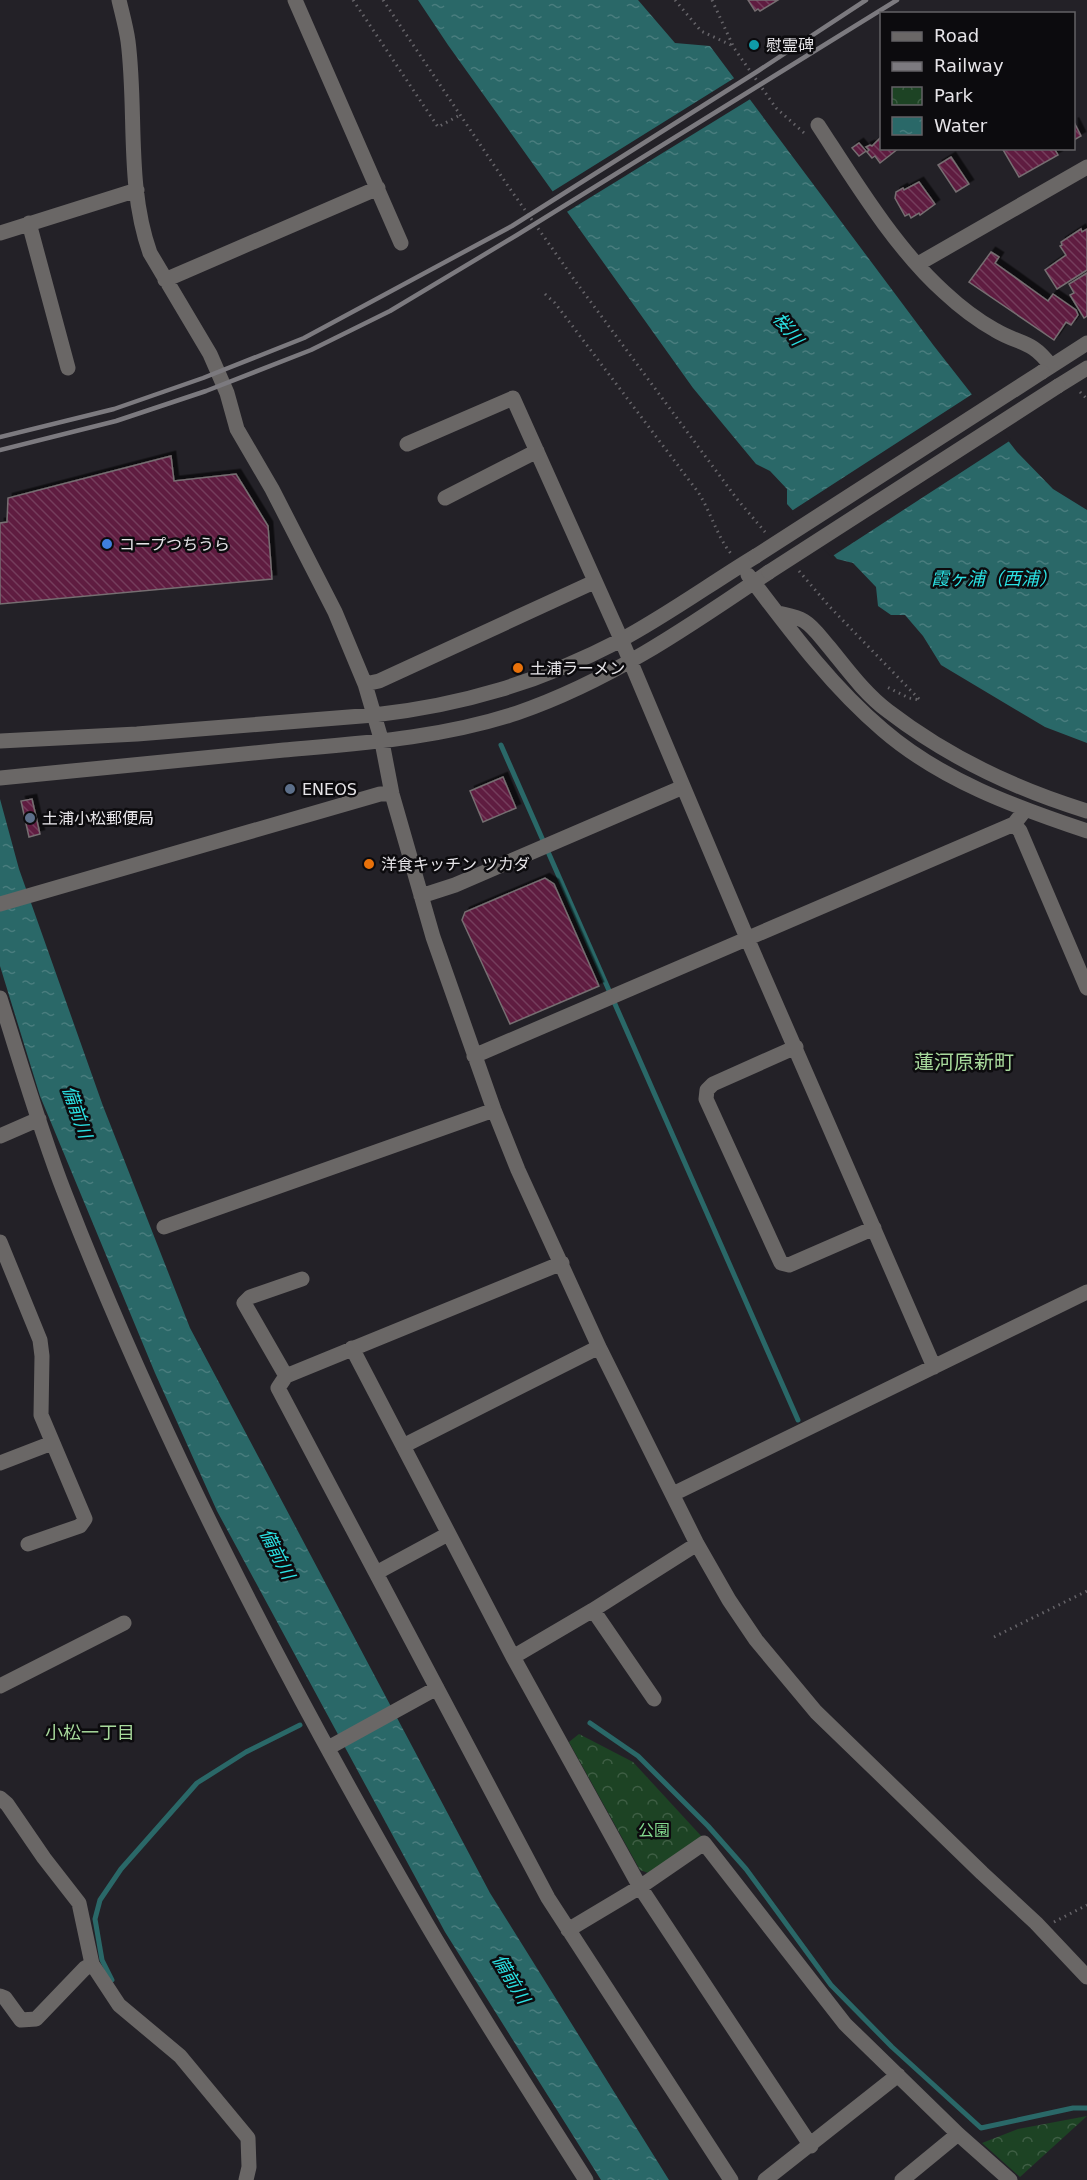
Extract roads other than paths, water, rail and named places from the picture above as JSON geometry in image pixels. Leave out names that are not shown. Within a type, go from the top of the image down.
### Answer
[{"type":"street","points":[[118,0],[128,42],[137,190],[150,253],[210,354],[227,393],[237,429],[277,499],[335,612],[374,715],[382,742],[392,795],[421,896],[474,1056],[518,1170],[599,1347],[697,1544],[729,1600],[756,1640],[816,1712],[1043,1930],[1087,1977]]},
{"type":"street","points":[[295,0],[401,243]]},
{"type":"street","points":[[813,131],[902,247],[945,293],[997,332],[1033,347],[1047,369]]},
{"type":"street","points":[[918,264],[1087,167]]},
{"type":"street","points":[[165,280],[378,188]]},
{"type":"street","points":[[0,233],[137,190]]},
{"type":"street","points":[[28,224],[68,368]]},
{"type":"street","points":[[0,741],[137,734],[406,712],[474,698],[551,673],[621,639],[756,556],[1087,342]]},
{"type":"street","points":[[0,778],[382,742],[445,732],[517,712],[594,682],[630,663],[1087,368]]},
{"type":"street","points":[[407,444],[513,398],[621,639],[747,938],[934,1367]]},
{"type":"street","points":[[445,498],[537,451]]},
{"type":"street","points":[[741,565],[835,682],[884,730],[915,754],[960,780],[1025,810],[1087,831]]},
{"type":"street","points":[[364,684],[379,681],[594,582]]},
{"type":"street","points":[[778,613],[803,620],[813,628],[855,678],[885,709],[925,738],[953,755],[1011,783],[1087,812]]},
{"type":"street","points":[[421,896],[455,885],[683,787]]},
{"type":"street","points":[[0,904],[380,794],[392,795]]},
{"type":"street","points":[[474,1056],[1014,824],[1025,810]]},
{"type":"street","points":[[1014,824],[1020,831],[1087,988]]},
{"type":"street","points":[[0,998],[65,1193],[101,1281],[193,1489],[423,1918],[586,2180]]},
{"type":"street","points":[[796,1047],[713,1084],[707,1090],[706,1099],[781,1263],[789,1265],[874,1228]]},
{"type":"street","points":[[164,1227],[494,1110]]},
{"type":"street","points":[[0,1136],[39,1119]]},
{"type":"street","points":[[0,1242],[40,1340],[41,1415],[85,1519],[80,1526],[28,1544]]},
{"type":"street","points":[[562,1263],[286,1376],[278,1388],[548,1898],[731,2180]]},
{"type":"street","points":[[286,1376],[244,1303],[250,1297],[302,1279]]},
{"type":"street","points":[[673,1494],[1087,1292]]},
{"type":"street","points":[[403,1446],[599,1347]]},
{"type":"street","points":[[352,1348],[513,1657],[640,1887],[811,2146]]},
{"type":"street","points":[[0,1463],[52,1443]]},
{"type":"street","points":[[376,1573],[448,1534]]},
{"type":"street","points":[[513,1657],[593,1610],[697,1544]]},
{"type":"street","points":[[593,1610],[654,1699]]},
{"type":"street","points":[[0,1686],[124,1623]]},
{"type":"street","points":[[331,1746],[437,1688]]},
{"type":"street","points":[[0,1798],[7,1804],[44,1858],[79,1903],[93,1964],[119,2005],[180,2056],[248,2138],[249,2167],[246,2180]]},
{"type":"street","points":[[568,1930],[640,1887],[704,1843],[845,2024],[958,2134],[1010,2180]]},
{"type":"street","points":[[0,1996],[5,1998],[21,2020],[36,2019],[85,1968],[93,1964]]},
{"type":"street","points":[[765,2180],[811,2146],[898,2075]]},
{"type":"street","points":[[902,2180],[958,2134]]},
{"type":"water","points":[[418,0],[638,0],[675,43],[710,46],[934,346],[1017,452],[1053,489],[1087,510],[1087,743],[1045,727],[941,665],[923,636],[905,615],[891,615],[878,606],[876,587],[853,563],[837,559],[787,504],[787,489],[770,471],[756,464],[693,388]]},
{"type":"water","name":"備前川","points":[[0,799],[19,869],[103,1106],[190,1328],[490,1893],[669,2180],[601,2180],[445,1932],[217,1511],[155,1373],[40,1096],[0,966]]},
{"type":"waterway","points":[[501,745],[798,1420]]},
{"type":"waterway","points":[[590,1723],[638,1756],[708,1826],[746,1869],[831,1985],[892,2047],[981,2128],[1073,2108],[1087,2108]]},
{"type":"waterway","points":[[112,1980],[102,1960],[95,1919],[100,1900],[121,1869],[197,1783],[246,1752],[300,1725]]},
{"type":"railway","points":[[0,437],[114,409],[203,378],[304,338],[512,226],[866,0]]},
{"type":"railway","points":[[0,450],[116,421],[206,391],[311,350],[390,311],[897,0]]},
{"type":"place","name":"慰霊碑","points":[[754,45]]},
{"type":"place","name":"コープつちうら","points":[[107,544]]},
{"type":"place","name":"土浦ラーメン","points":[[518,668]]},
{"type":"place","name":"ENEOS","points":[[290,789]]},
{"type":"place","name":"土浦小松郵便局","points":[[30,818]]},
{"type":"place","name":"洋食キッチン ツカダ","points":[[369,864]]},
{"type":"district","name":"蓮河原新町","points":[[964,1062]]},
{"type":"district","name":"小松一丁目","points":[[90,1733]]},
{"type":"water label","name":"桜川","points":[[788,329]]},
{"type":"water label","name":"霞ヶ浦（西浦）","points":[[994,579]]},
{"type":"park label","name":"公園","points":[[654,1830]]}]
